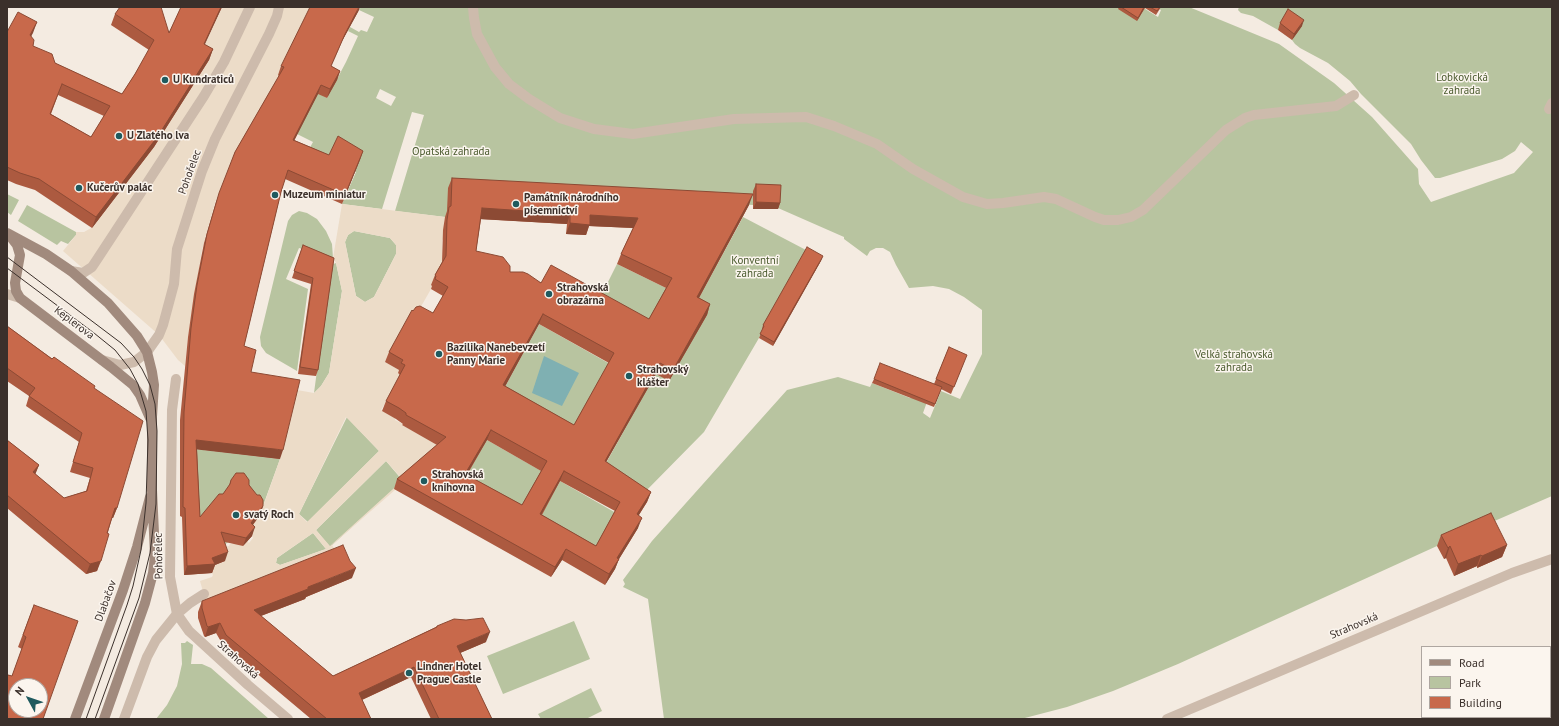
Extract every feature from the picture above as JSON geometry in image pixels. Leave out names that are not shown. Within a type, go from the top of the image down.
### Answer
[{"type":"main road","points":[[7,234],[46,254],[71,271],[120,315],[137,336],[147,352]]},
{"type":"main road","points":[[7,234],[17,245],[20,255],[15,283],[16,291],[20,298]]},
{"type":"main road","name":"Keplerova","points":[[20,298],[133,385],[148,410],[152,425]]},
{"type":"main road","name":"Dlabačov","points":[[104,719],[145,603],[153,573],[156,546],[152,490],[152,425],[154,385],[147,352]]},
{"type":"main road","name":"Dlabačov","points":[[75,719],[123,590],[137,547],[152,490]]},
{"type":"street","points":[[71,271],[83,273],[92,267],[204,96],[224,62],[250,7]]},
{"type":"street","name":"Pohořelec","points":[[101,359],[112,364],[120,365],[137,361],[147,352],[159,335],[174,284],[178,249],[202,171],[215,139],[269,34],[277,16],[279,7]]},
{"type":"street","points":[[473,7],[477,34],[495,67],[509,84],[529,99],[560,118],[594,129],[633,134],[734,119],[806,117],[834,126],[877,144],[913,168],[963,197],[987,204],[1044,197],[1056,199],[1104,220],[1118,220],[1131,217],[1143,210],[1226,130],[1245,118],[1254,114],[1336,106],[1354,95]]},
{"type":"street","points":[[7,294],[20,298]]},
{"type":"street","name":"Pohořelec","points":[[176,379],[172,410],[170,577],[177,614]]},
{"type":"street","name":"Strahovská","points":[[1167,719],[1512,573],[1552,559]]},
{"type":"street","points":[[124,719],[147,657],[156,640],[177,614],[204,594]]},
{"type":"street","name":"Strahovská","points":[[177,614],[195,636],[288,719]]},
{"type":"green space","name":"Velká strahovská zahrada","points":[[361,7],[1142,7],[1158,17],[1161,10],[1159,9],[1160,7],[1189,7],[1279,44],[1334,83],[1372,117],[1418,169],[1419,184],[1431,202],[1514,173],[1533,152],[1521,142],[1515,151],[1502,159],[1440,178],[1435,178],[1411,144],[1350,81],[1328,63],[1295,44],[1292,40],[1301,26],[1278,30],[1253,16],[1241,13],[1238,10],[1239,7],[1552,7],[1552,496],[1437,546],[1178,664],[1113,691],[1067,707],[1021,719],[664,719],[648,599],[623,587],[625,584],[623,580],[652,541],[787,390],[838,377],[870,387],[872,383],[910,398],[932,388],[923,413],[930,418],[941,391],[960,399],[982,354],[982,310],[964,297],[949,289],[933,286],[909,288],[890,252],[883,248],[876,248],[870,251],[867,256],[844,239],[844,237],[778,208],[753,191],[753,205],[646,199],[445,217],[395,211],[424,115],[412,112],[382,209],[342,204],[356,172],[326,164],[306,155],[313,142],[297,134],[318,93],[327,98],[346,62],[358,36],[348,31],[350,27],[359,32],[361,30],[367,32],[374,17],[359,10]],"holes":[[[380,89],[396,97],[391,106],[376,98]]]},
{"type":"green space","points":[[7,194],[19,200],[11,215],[7,212]]},
{"type":"green space","points":[[27,205],[76,232],[76,235],[68,244],[61,241],[57,245],[18,221]]},
{"type":"green space","points":[[299,211],[307,213],[317,219],[326,231],[332,244],[333,258],[299,248],[286,279],[308,289],[297,371],[266,353],[261,346],[260,337],[288,221],[292,215]]},
{"type":"green space","name":"Konventní zahrada","points":[[743,217],[806,250],[759,338],[704,432],[640,497],[601,472],[656,373],[669,380],[707,315],[694,307]]},
{"type":"green space","points":[[354,231],[390,238],[396,245],[396,254],[374,297],[365,302],[356,296],[345,242],[348,235]]},
{"type":"green space","points":[[336,263],[342,291],[329,373],[321,386],[314,393],[331,265]]},
{"type":"green space","points":[[617,264],[668,289],[644,331],[598,302]]},
{"type":"green space","points":[[539,324],[610,364],[570,435],[500,396]]},
{"type":"green space","points":[[347,417],[379,451],[308,522],[299,514]]},
{"type":"green space","points":[[487,440],[543,472],[518,515],[461,484]]},
{"type":"green space","points":[[195,449],[280,459],[260,514],[221,547],[198,518]]},
{"type":"green space","points":[[386,461],[403,481],[330,547],[316,530]]},
{"type":"green space","points":[[560,481],[616,513],[592,556],[536,524]]},
{"type":"green space","points":[[313,533],[326,549],[280,565],[276,563],[277,558]]},
{"type":"green space","points":[[574,621],[590,659],[503,694],[487,656]]},
{"type":"green space","points":[[187,641],[193,645],[191,664],[202,664],[211,668],[269,719],[156,719],[167,705],[177,686],[182,664],[181,643],[185,643]]},
{"type":"green space","points":[[591,688],[602,711],[586,719],[541,719],[538,714]]},
{"type":"shaded area","points":[[222,7],[312,7],[281,76],[260,113],[257,112],[258,113],[231,161],[215,203],[202,250],[188,337],[185,366],[178,360],[159,335],[63,251],[76,235],[76,232],[84,232],[93,227],[154,147],[209,60],[200,55]]},
{"type":"shaded area","points":[[342,204],[445,217],[444,239],[442,240],[442,269],[438,273],[435,282],[431,285],[433,286],[415,317],[412,317],[410,321],[408,320],[385,362],[399,370],[398,373],[402,375],[381,410],[395,417],[395,420],[403,424],[402,425],[445,445],[332,545],[339,556],[208,609],[200,581],[212,577],[213,575],[209,567],[224,562],[225,560],[221,548],[229,546],[230,544],[241,544],[243,546],[247,541],[249,543],[253,538],[252,533],[250,532],[251,520],[256,520],[260,515],[280,459],[297,390],[314,393],[321,386],[329,373],[342,291],[336,263],[333,258]],"holes":[[[354,231],[390,238],[396,245],[396,254],[374,297],[365,302],[356,296],[345,242],[348,235]],[[346,417],[379,451],[307,522],[299,514]],[[386,461],[403,480],[330,546],[316,530]],[[313,533],[326,549],[280,565],[276,563],[277,558]]]},
{"type":"water","points":[[544,356],[579,373],[562,406],[532,393]]},
{"type":"building","points":[[120,7],[161,7],[169,33],[181,7],[221,7],[204,44],[213,49],[158,136],[96,217],[39,179],[7,167],[7,32],[18,12],[37,22],[30,35],[34,40],[33,46],[52,54],[55,63],[122,94],[154,40],[115,14]],"holes":[[[62,84],[110,106],[91,137],[50,114]]]},
{"type":"building","points":[[310,7],[359,7],[331,66],[340,71],[330,89],[321,85],[293,140],[329,155],[338,136],[363,151],[345,195],[288,170],[281,192],[244,346],[256,350],[251,372],[300,380],[283,450],[196,440],[200,517],[219,494],[223,494],[236,473],[244,473],[249,480],[249,485],[257,495],[260,495],[263,500],[263,506],[251,523],[255,527],[246,538],[221,532],[228,552],[212,558],[215,564],[187,566],[185,508],[183,507],[184,412],[191,328],[197,285],[207,234],[219,193],[235,152],[284,67],[281,66]]},
{"type":"building","points":[[1121,7],[1144,7],[1138,18]]},
{"type":"building","points":[[1150,7],[1160,7],[1157,11]]},
{"type":"building","points":[[1288,9],[1304,20],[1294,34],[1280,23]]},
{"type":"building","points":[[452,178],[753,194],[697,297],[710,304],[673,370],[660,363],[605,461],[651,492],[637,514],[642,518],[617,558],[619,559],[609,574],[566,549],[555,567],[397,479],[446,437],[406,415],[406,413],[399,408],[386,401],[405,365],[401,363],[403,360],[389,352],[412,310],[413,311],[416,307],[420,306],[433,313],[448,287],[435,279],[435,275],[446,256],[447,220],[449,207],[451,206]],"holes":[[[482,208],[570,214],[570,223],[590,225],[590,215],[638,218],[621,254],[672,278],[649,319],[551,265],[541,283],[523,272],[510,272],[510,266],[503,257],[476,251]],[[543,314],[614,353],[574,425],[503,385]],[[491,430],[547,461],[522,505],[465,474]],[[564,471],[620,502],[596,546],[540,514]]]},
{"type":"building","points":[[756,184],[781,185],[780,203],[756,202]]},
{"type":"building","points":[[303,245],[334,258],[318,370],[300,367],[313,278],[294,271]]},
{"type":"building","points":[[807,247],[823,256],[774,342],[760,334],[764,326],[763,325]]},
{"type":"building","points":[[7,326],[52,359],[54,357],[95,386],[94,388],[143,421],[117,508],[115,508],[107,533],[109,534],[101,561],[90,564],[7,495],[7,440],[39,465],[33,472],[64,498],[87,491],[93,468],[73,462],[82,433],[29,396],[35,388],[7,368]]},
{"type":"building","points":[[949,347],[967,355],[954,387],[936,379]]},
{"type":"building","points":[[880,363],[942,387],[935,404],[874,379]]},
{"type":"building","points":[[1491,513],[1507,545],[1482,556],[1481,555],[1458,564],[1450,546],[1448,548],[1441,535]]},
{"type":"building","points":[[343,545],[350,561],[356,568],[254,610],[333,676],[454,619],[466,620],[483,618],[490,632],[457,646],[492,719],[439,719],[414,667],[359,693],[371,719],[327,719],[226,635],[220,623],[207,626],[202,608],[202,601]]},
{"type":"building","points":[[34,605],[78,621],[48,705],[48,678],[8,678],[8,718],[43,719],[7,719],[7,678],[8,675],[12,676],[26,637],[23,635]]},
{"type":"building","points":[[1551,692],[1552,692],[1551,717]]},
{"type":"tram line","points":[[7,257],[121,343],[134,357],[142,369],[150,385],[155,404],[157,431],[156,504],[150,553],[139,598],[95,719]]},
{"type":"tram line","points":[[7,268],[115,350],[130,369],[138,384],[146,411],[148,440],[146,503],[141,550],[127,605],[86,719]]},
{"type":"place","name":"U Kundraticů","points":[[165,80]]},
{"type":"place","name":"U Zlatého lva","points":[[119,136]]},
{"type":"place","name":"Kučerův palác","points":[[79,188]]},
{"type":"place","name":"Muzeum miniatur","points":[[275,195]]},
{"type":"place","name":"Památník národního písemnictví","points":[[516,204]]},
{"type":"place","name":"Strahovská obrazárna","points":[[549,294]]},
{"type":"place","name":"Bazilika Nanebevzetí Panny Marie","points":[[439,354]]},
{"type":"place","name":"Strahovský klášter","points":[[629,376]]},
{"type":"place","name":"Strahovská knihovna","points":[[424,481]]},
{"type":"place","name":"svatý Roch","points":[[236,515]]},
{"type":"place","name":"Lindner Hotel Prague Castle","points":[[409,673]]},
{"type":"park label","name":"Lobkovická zahrada","points":[[1462,84]]},
{"type":"park label","name":"Opatská zahrada","points":[[451,152]]}]
